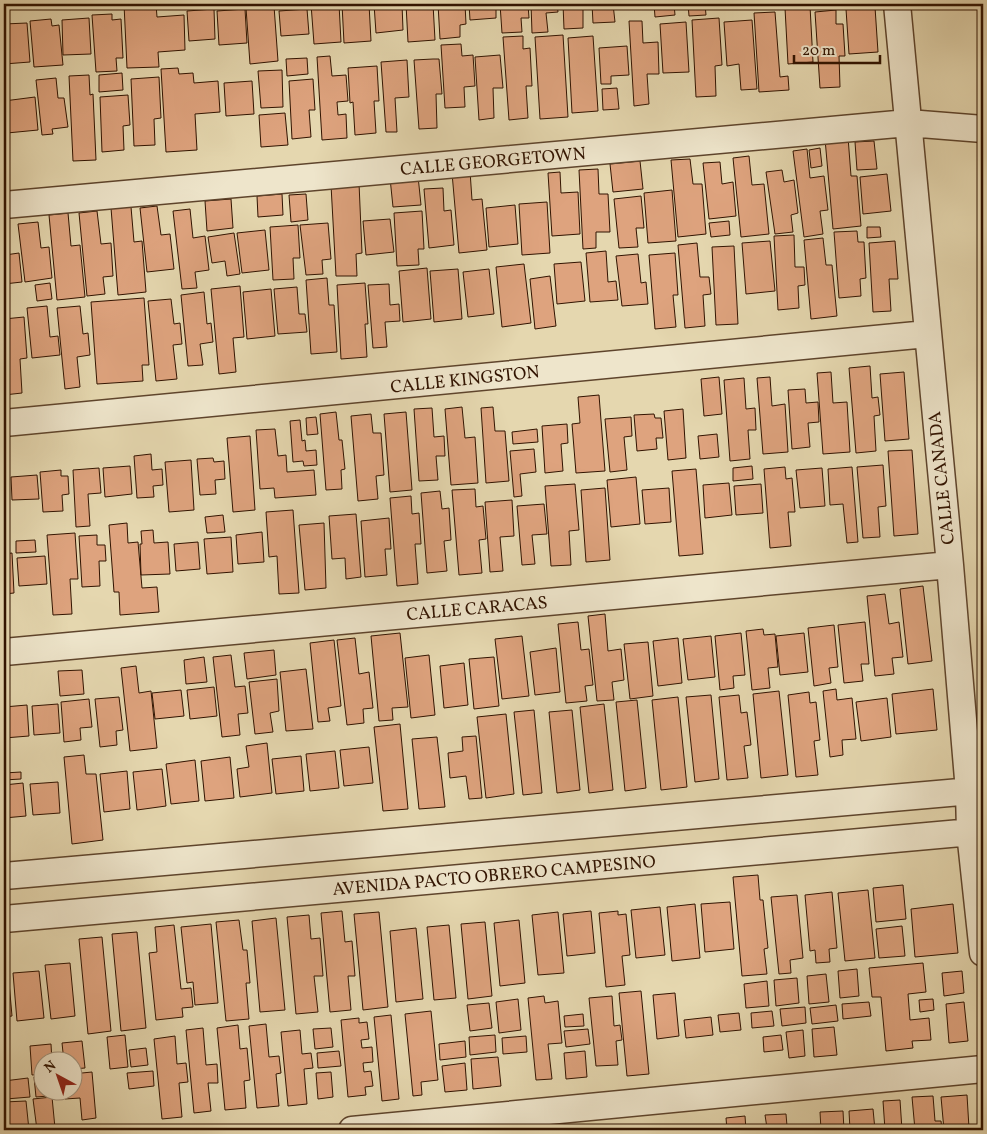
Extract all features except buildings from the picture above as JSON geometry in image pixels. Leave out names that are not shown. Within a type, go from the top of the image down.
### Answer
[{"type":"street","name":"CALLE CANADA","points":[[897,4],[950,565],[976,791],[983,953]]},
{"type":"street","name":"CALLE GEORGETOWN","points":[[4,205],[908,123],[983,128]]},
{"type":"street","name":"CALLE KINGSTON","points":[[4,424],[927,334]]},
{"type":"street","name":"CALLE CARACAS","points":[[4,652],[950,565]]},
{"type":"street","points":[[4,876],[976,791]]},
{"type":"street","name":"AVENIDA PACTO OBRERO CAMPESINO","points":[[4,919],[977,832]]},
{"type":"street","points":[[352,1130],[983,1069]]}]
